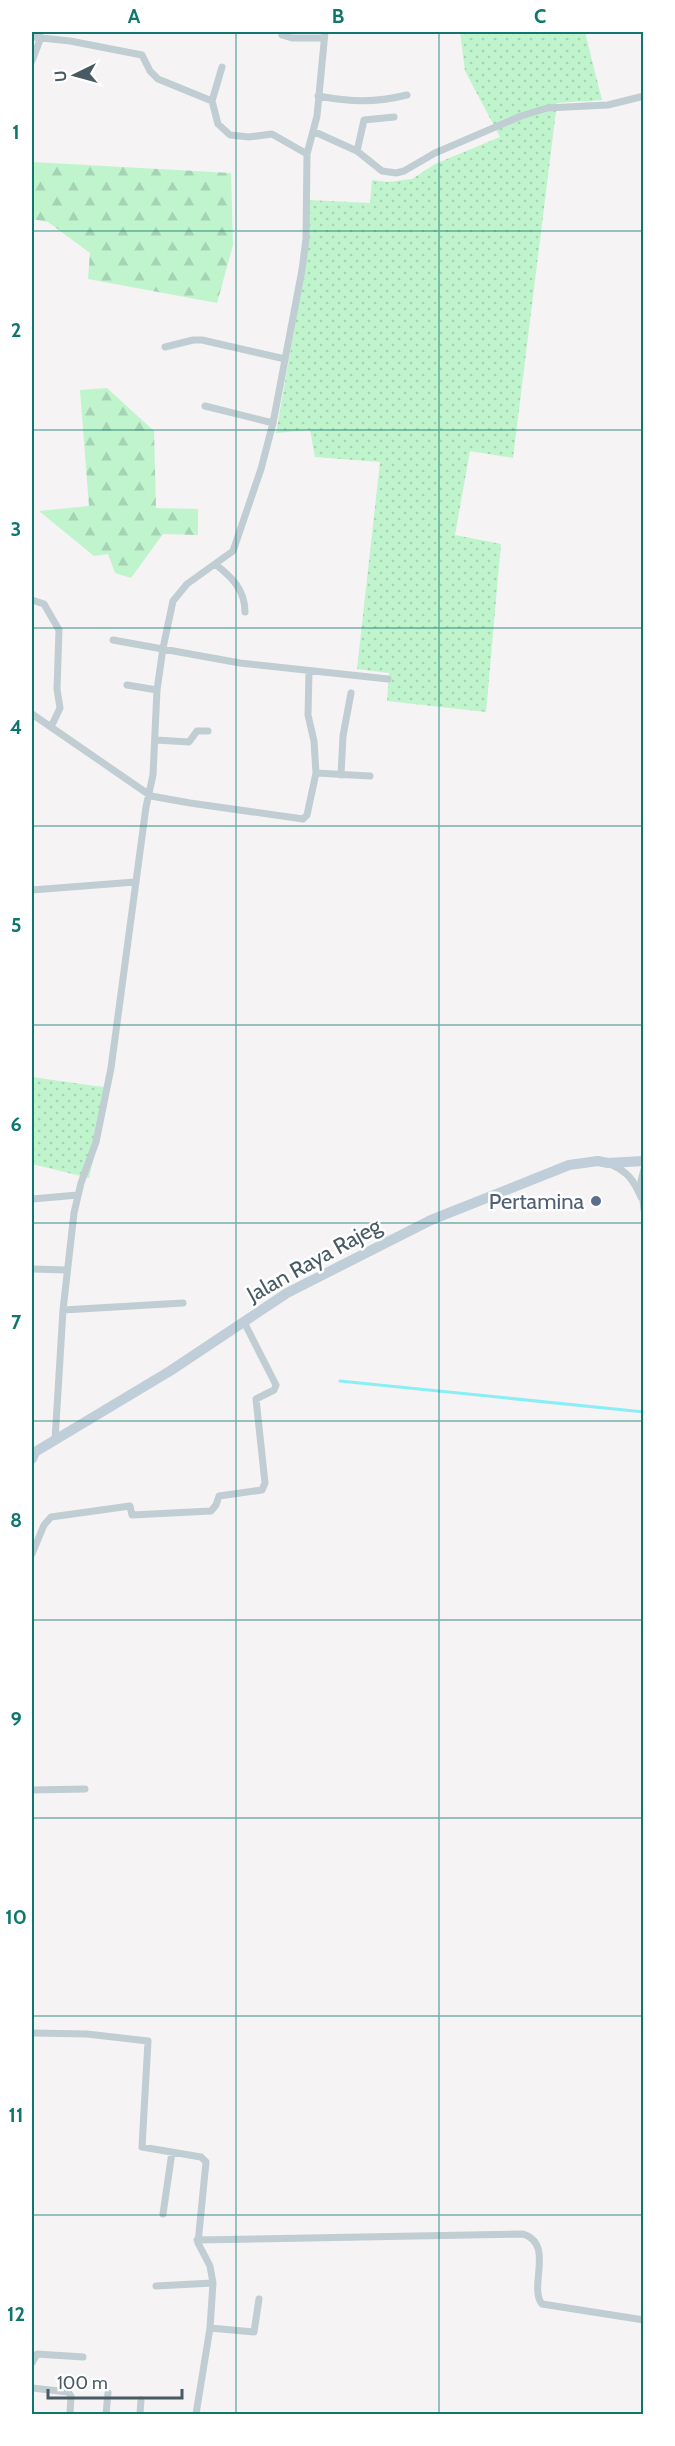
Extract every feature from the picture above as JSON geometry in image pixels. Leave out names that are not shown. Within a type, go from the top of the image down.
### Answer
[{"type":"main road","name":"Jalan Raya Rajeg","points":[[33,1454],[170,1371],[287,1293],[431,1220],[569,1166],[598,1161],[608,1163],[644,1161]]},
{"type":"street","points":[[55,1440],[63,1310],[74,1213],[96,1142],[111,1068],[135,882],[153,775],[157,690],[163,648],[173,601],[187,584],[232,551],[237,541],[273,423],[302,270],[306,239],[307,154],[315,132],[325,35],[292,38],[282,35]]},
{"type":"street","points":[[32,37],[142,55],[150,71],[158,80],[212,102]]},
{"type":"street","points":[[32,62],[41,37]]},
{"type":"street","points":[[222,67],[212,102],[218,124],[230,135],[249,137],[272,134],[307,154]]},
{"type":"street","points":[[318,96],[356,102],[407,95]]},
{"type":"street","points":[[315,132],[357,151],[382,171],[396,173],[404,171],[435,153],[521,116],[547,108],[608,105],[644,96]]},
{"type":"street","points":[[357,151],[364,120],[394,117]]},
{"type":"street","points":[[165,348],[202,340],[285,359]]},
{"type":"street","points":[[205,406],[273,423]]},
{"type":"street","points":[[215,564],[235,581],[243,596],[245,612]]},
{"type":"street","points":[[32,600],[44,604],[59,630],[57,689],[60,708],[51,727]]},
{"type":"street","points":[[113,640],[240,663],[387,679]]},
{"type":"street","points":[[32,714],[148,794],[190,803],[303,819],[307,815],[316,773],[315,746],[308,715],[309,671]]},
{"type":"street","points":[[127,685],[157,690]]},
{"type":"street","points":[[341,776],[343,736],[351,693]]},
{"type":"street","points":[[156,740],[189,742],[196,731],[208,731]]},
{"type":"street","points":[[316,773],[370,776]]},
{"type":"street","points":[[32,890],[135,882]]},
{"type":"street","points":[[608,1163],[625,1171],[634,1181],[644,1210]]},
{"type":"street","points":[[641,1197],[644,1169]]},
{"type":"street","points":[[32,1198],[78,1195]]},
{"type":"street","points":[[32,1269],[67,1270]]},
{"type":"street","points":[[63,1310],[183,1303]]},
{"type":"street","points":[[32,1554],[44,1525],[55,1515],[130,1506],[132,1515],[211,1511],[219,1497],[262,1491],[265,1483],[256,1399],[274,1390],[276,1385],[244,1322]]},
{"type":"street","points":[[32,1790],[85,1789]]},
{"type":"street","points":[[32,2033],[87,2034],[148,2041],[142,2145],[144,2148],[201,2157],[206,2162],[197,2240],[210,2266],[213,2283],[210,2328],[196,2415]]},
{"type":"street","points":[[163,2214],[172,2152]]},
{"type":"street","points":[[197,2240],[523,2234],[533,2240],[538,2251],[540,2270],[538,2296],[542,2304],[644,2320]]},
{"type":"street","points":[[156,2286],[213,2283]]},
{"type":"street","points":[[210,2328],[254,2332],[259,2299]]},
{"type":"street","points":[[32,2363],[37,2354],[83,2357]]},
{"type":"street","points":[[32,2388],[68,2392],[71,2396],[70,2415]]},
{"type":"street","points":[[106,2415],[108,2393]]},
{"type":"street","points":[[140,2415],[141,2400]]},
{"type":"green space","points":[[460,32],[585,32],[602,100],[557,103],[513,458],[470,451],[455,535],[501,544],[486,712],[387,701],[389,673],[357,669],[380,462],[315,457],[310,430],[276,433],[306,262],[309,200],[370,203],[372,180],[388,182],[412,179],[435,164],[500,137],[465,71]]},
{"type":"green space","points":[[32,162],[231,173],[233,245],[217,303],[88,279],[90,253],[48,222],[32,219]]},
{"type":"green space","points":[[107,388],[154,431],[156,508],[198,509],[198,535],[163,534],[131,578],[115,573],[108,554],[94,556],[39,511],[89,506],[80,390]]},
{"type":"green space","points":[[32,1077],[110,1088],[89,1178],[32,1164]]},
{"type":"waterway","points":[[340,1381],[644,1412]]},
{"type":"place","name":"Pertamina","points":[[596,1201]]}]
